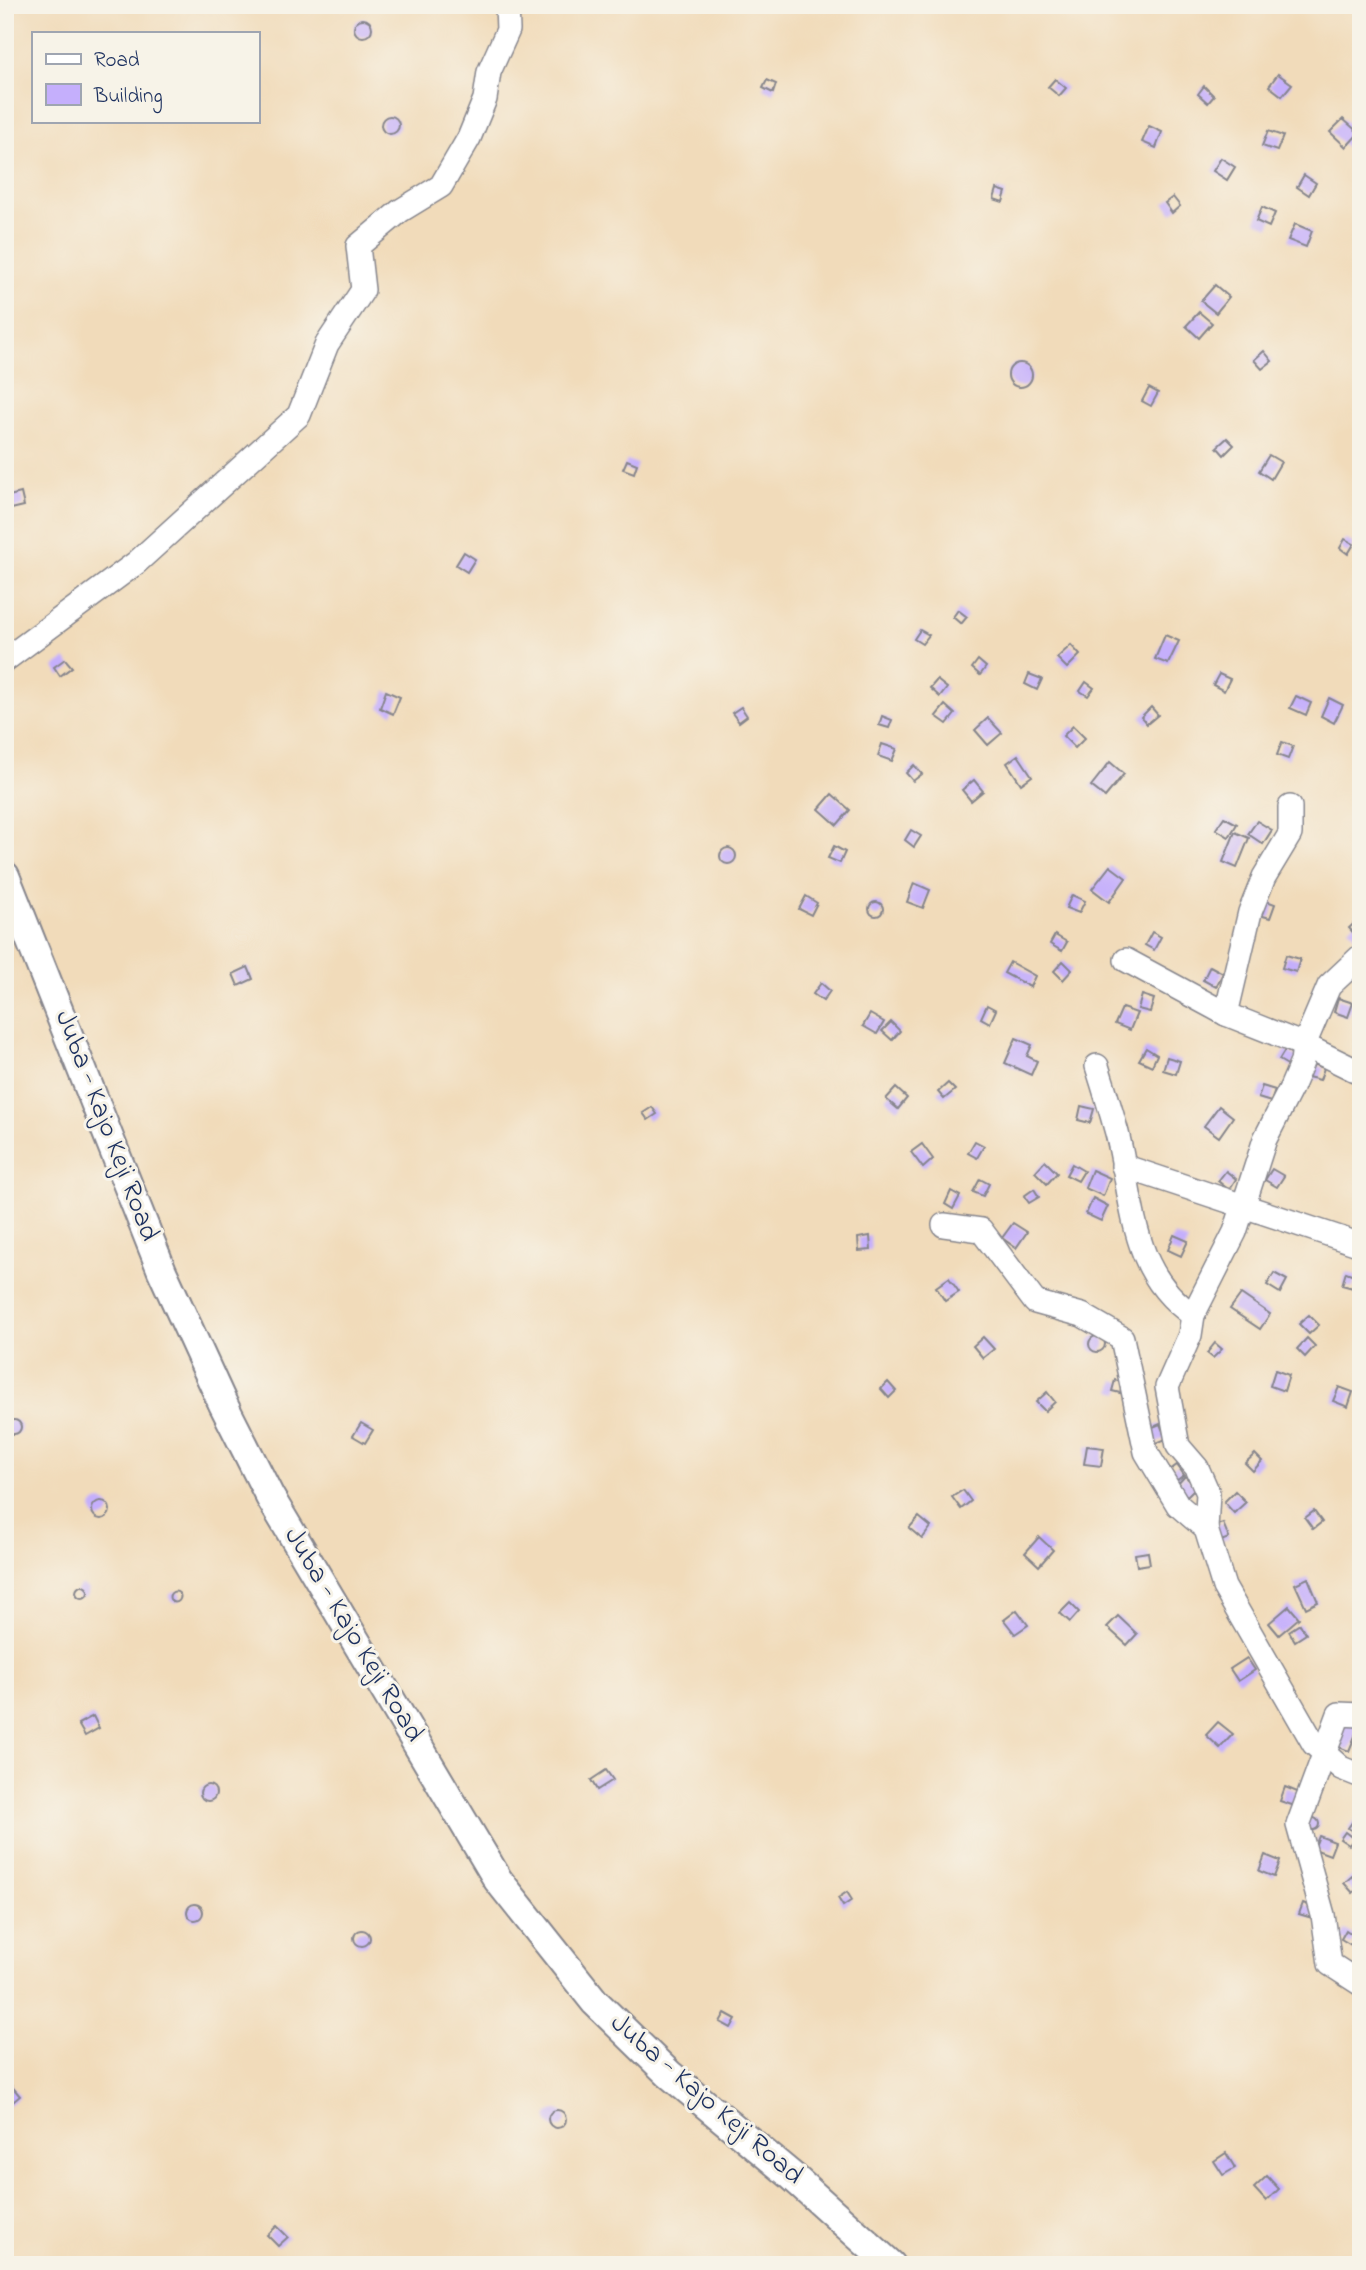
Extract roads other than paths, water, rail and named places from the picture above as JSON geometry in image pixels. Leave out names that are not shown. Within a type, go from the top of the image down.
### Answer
[{"type":"main road","name":"Juba - Kajo Keji Road","points":[[5,876],[162,1271],[223,1404],[270,1497],[498,1880],[595,2002],[669,2074],[792,2176],[891,2265]]},
{"type":"street","points":[[5,660],[136,563],[299,415],[327,344],[363,290],[358,246],[400,211],[441,186],[469,138],[485,99],[489,72],[509,30],[507,5]]},
{"type":"street","points":[[1226,1014],[1250,912],[1264,877],[1290,834],[1290,807]]},
{"type":"street","points":[[1361,956],[1329,986],[1304,1045],[1301,1062],[1265,1139],[1244,1206],[1219,1269],[1193,1315],[1190,1335],[1167,1387],[1178,1446],[1197,1468],[1208,1493],[1206,1529],[1224,1587],[1314,1744],[1341,1768],[1361,1776]]},
{"type":"street","points":[[1126,960],[1226,1014],[1304,1045],[1361,1073]]},
{"type":"street","points":[[1097,1066],[1116,1131],[1139,1248],[1175,1303],[1193,1315]]},
{"type":"street","points":[[1122,1166],[1361,1245]]},
{"type":"street","points":[[944,1225],[981,1230],[1035,1302],[1082,1315],[1122,1338],[1146,1452],[1178,1505],[1206,1529]]},
{"type":"street","points":[[1361,1715],[1339,1714],[1298,1825],[1323,1915],[1330,1964],[1361,1984]]}]
